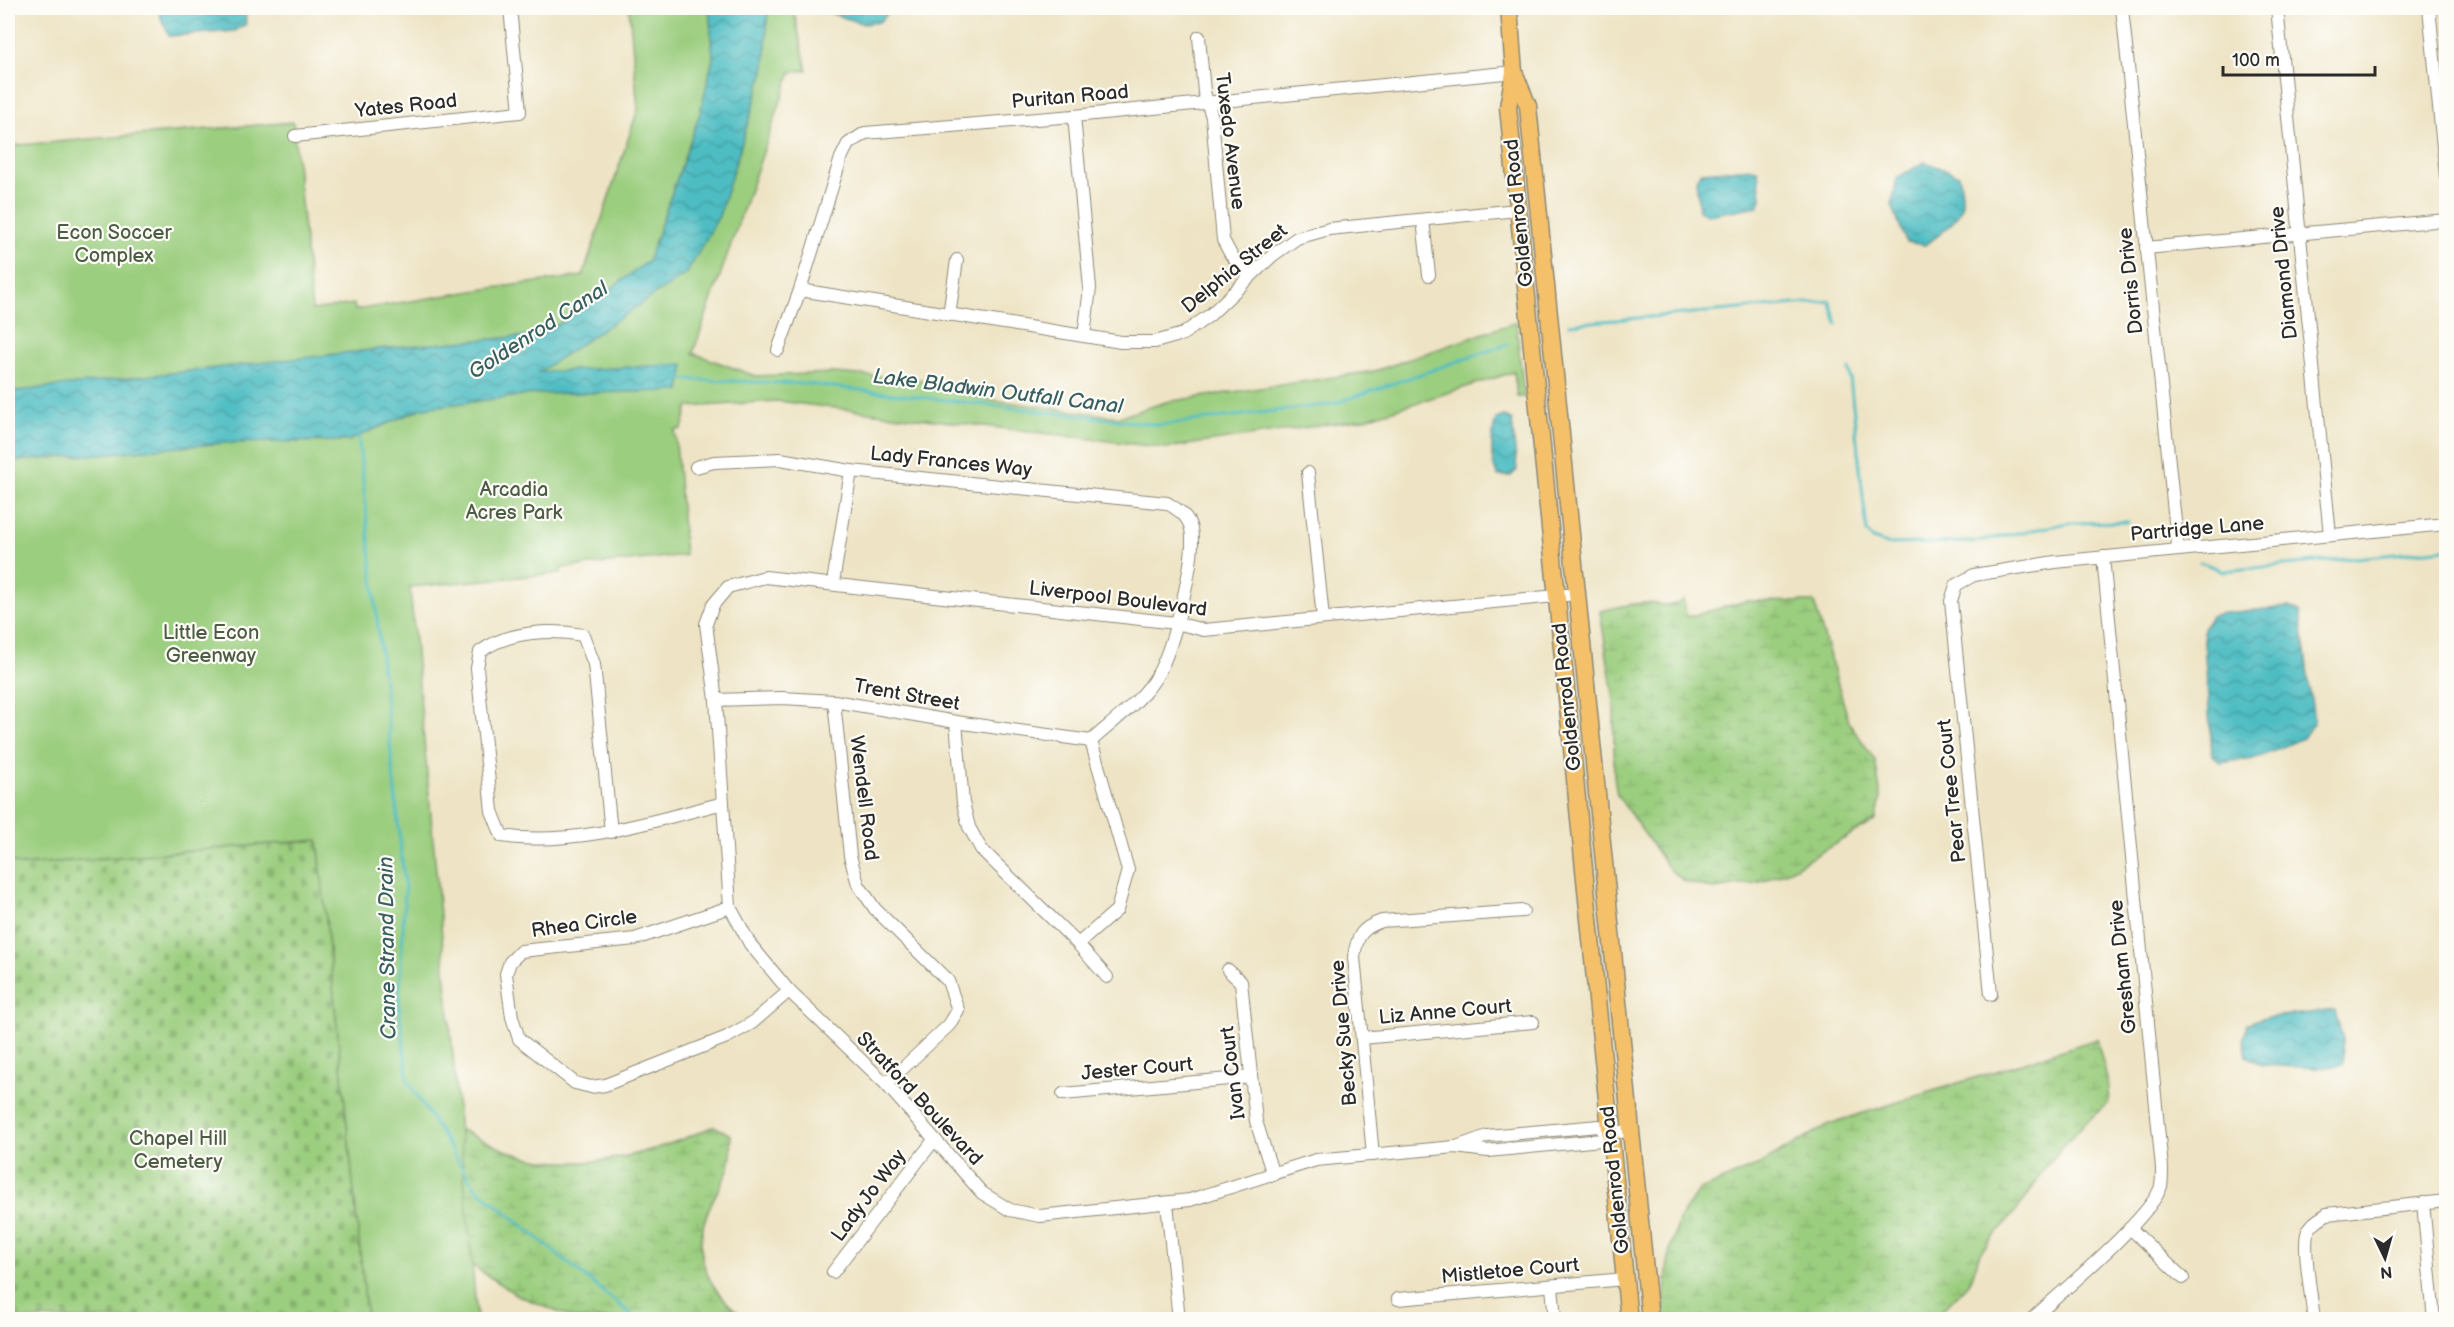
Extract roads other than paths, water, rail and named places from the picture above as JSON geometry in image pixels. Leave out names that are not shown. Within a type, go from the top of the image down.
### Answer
[{"type":"main road","name":"Goldenrod Road","points":[[1509,8],[1514,72],[1508,107],[1517,210],[1608,1133],[1629,1320]]},
{"type":"main road","name":"Goldenrod Road","points":[[1514,72],[1528,106],[1650,1320]]},
{"type":"main road","points":[[1532,357],[1547,394],[1558,405]]},
{"type":"main road","points":[[1625,1279],[1638,1297],[1640,1320]]},
{"type":"street","name":"Yates Road","points":[[295,136],[520,112],[510,8]]},
{"type":"street","name":"Dorris Drive","points":[[2122,8],[2178,550]]},
{"type":"street","name":"Diamond Drive","points":[[2277,8],[2330,535]]},
{"type":"street","points":[[2429,8],[2446,177]]},
{"type":"street","name":"Tuxedo Avenue","points":[[1199,38],[1204,92],[1212,117],[1223,240],[1231,255],[1250,276]]},
{"type":"street","name":"Puritan Road","points":[[778,350],[800,290],[840,158],[848,144],[865,133],[1074,116],[1514,72]]},
{"type":"street","points":[[1074,116],[1090,288],[1084,336]]},
{"type":"street","name":"Delphia Street","points":[[800,290],[1121,342],[1155,342],[1183,334],[1210,315],[1250,276],[1297,238],[1329,229],[1517,210]]},
{"type":"street","points":[[1424,220],[1429,275]]},
{"type":"street","points":[[2146,248],[2446,220]]},
{"type":"street","points":[[949,315],[957,260]]},
{"type":"street","name":"Lady Frances Way","points":[[696,467],[714,462],[780,459],[850,471],[1167,503],[1183,513],[1191,529],[1192,554],[1176,623]]},
{"type":"street","points":[[833,583],[850,471]]},
{"type":"street","points":[[1308,473],[1323,618]]},
{"type":"street","name":"Partridge Lane","points":[[1956,585],[1962,579],[1974,575],[2103,557],[2446,524]]},
{"type":"street","name":"Gresham Drive","points":[[2031,1320],[2130,1228],[2152,1203],[2161,1186],[2162,1168],[2103,557]]},
{"type":"street","name":"Liverpool Boulevard","points":[[728,587],[765,577],[833,583],[1176,623],[1204,630],[1577,594]]},
{"type":"street","name":"Pear Tree Court","points":[[1956,585],[1951,601],[1991,994]]},
{"type":"street","name":"Stratford Boulevard","points":[[728,587],[713,605],[706,624],[716,700],[730,907],[750,944],[789,990],[886,1084],[982,1193],[1010,1210],[1040,1215],[1167,1203],[1190,1200],[1316,1160],[1455,1147],[1488,1151],[1601,1140],[1608,1133],[1630,1131]]},
{"type":"street","points":[[1078,944],[1118,910],[1128,870],[1091,741],[1145,692],[1159,672],[1176,623]]},
{"type":"street","points":[[611,832],[594,664],[583,635],[565,632],[532,634],[492,643],[480,652],[477,668],[492,811],[502,836],[527,840],[611,832],[723,803]]},
{"type":"street","name":"Trent Street","points":[[716,700],[782,698],[834,701],[956,722],[1091,741]]},
{"type":"street","name":"Wendell Road","points":[[834,701],[850,855],[858,884],[875,909],[948,981],[958,1010],[949,1025],[886,1084]]},
{"type":"street","points":[[956,722],[963,803],[969,827],[981,849],[1078,944],[1107,977]]},
{"type":"street","name":"Rhea Circle","points":[[730,907],[635,939],[521,951],[510,962],[506,974],[512,1017],[519,1040],[575,1083],[591,1086],[605,1085],[727,1037],[752,1023],[789,990]]},
{"type":"street","name":"Becky Sue Drive","points":[[1373,1155],[1354,957],[1356,939],[1368,926],[1382,921],[1523,911]]},
{"type":"street","name":"Ivan Court","points":[[1228,970],[1241,982],[1256,1121],[1273,1175]]},
{"type":"street","name":"Liz Anne Court","points":[[1362,1038],[1533,1022]]},
{"type":"street","name":"Jester Court","points":[[1063,1094],[1251,1077]]},
{"type":"street","name":"Lady Jo Way","points":[[833,1272],[934,1140]]},
{"type":"street","points":[[2314,1320],[2307,1233],[2315,1222],[2327,1214],[2446,1201]]},
{"type":"street","points":[[1167,1203],[1179,1320]]},
{"type":"street","points":[[2423,1203],[2434,1320]]},
{"type":"street","points":[[2130,1228],[2183,1278]]},
{"type":"street","name":"Mistletoe Court","points":[[1398,1299],[1625,1279]]},
{"type":"street","points":[[1552,1286],[1555,1320]]},
{"type":"water","points":[[160,8],[245,8],[246,24],[235,31],[169,36],[161,18]]},
{"type":"water","points":[[709,8],[768,8],[765,68],[719,216],[687,273],[539,372],[684,364],[680,391],[535,394],[423,408],[348,441],[225,443],[8,462],[8,392],[396,347],[540,335],[582,310],[648,261],[700,113],[713,58]]},
{"type":"water","points":[[822,8],[893,8],[879,22],[864,24],[824,11]]},
{"type":"water","points":[[1925,162],[1959,175],[1962,200],[1959,213],[1951,224],[1925,245],[1906,242],[1892,205],[1897,178]]},
{"type":"water","points":[[1753,168],[1758,171],[1761,199],[1758,206],[1708,215],[1699,211],[1696,179],[1702,172]]},
{"type":"water","points":[[1504,416],[1512,421],[1517,470],[1511,476],[1498,476],[1492,456],[1496,419]]},
{"type":"water","points":[[2288,607],[2300,612],[2314,722],[2303,738],[2260,757],[2220,763],[2212,754],[2203,628],[2211,616]]},
{"type":"water","points":[[2335,1010],[2342,1037],[2343,1065],[2317,1068],[2262,1065],[2247,1056],[2244,1039],[2247,1024],[2261,1018]]},
{"type":"waterway","name":"Lake Bladwin Outfall Canal","points":[[1569,324],[1830,301],[1837,324]]},
{"type":"waterway","name":"Lake Bladwin Outfall Canal","points":[[678,379],[809,384],[1160,425],[1333,404],[1508,344]]},
{"type":"waterway","name":"Lake Bladwin Outfall Canal","points":[[1849,369],[1867,532],[1873,539],[1887,544],[1973,542],[2068,523],[2128,522]]},
{"type":"waterway","name":"Crane Strand Drain","points":[[358,433],[405,889],[399,1006],[408,1081],[474,1186],[638,1320]]},
{"type":"waterway","name":"Lake Bladwin Outfall Canal","points":[[2200,562],[2224,571],[2446,549]]},
{"type":"park label","name":"Econ Soccer Complex","points":[[114,244]]},
{"type":"park label","name":"Arcadia Acres Park","points":[[514,500]]},
{"type":"park label","name":"Little Econ Greenway","points":[[211,644]]},
{"type":"park label","name":"Chapel Hill Cemetery","points":[[178,1150]]},
{"type":"water label","name":"Goldenrod Canal","points":[[538,330]]}]
